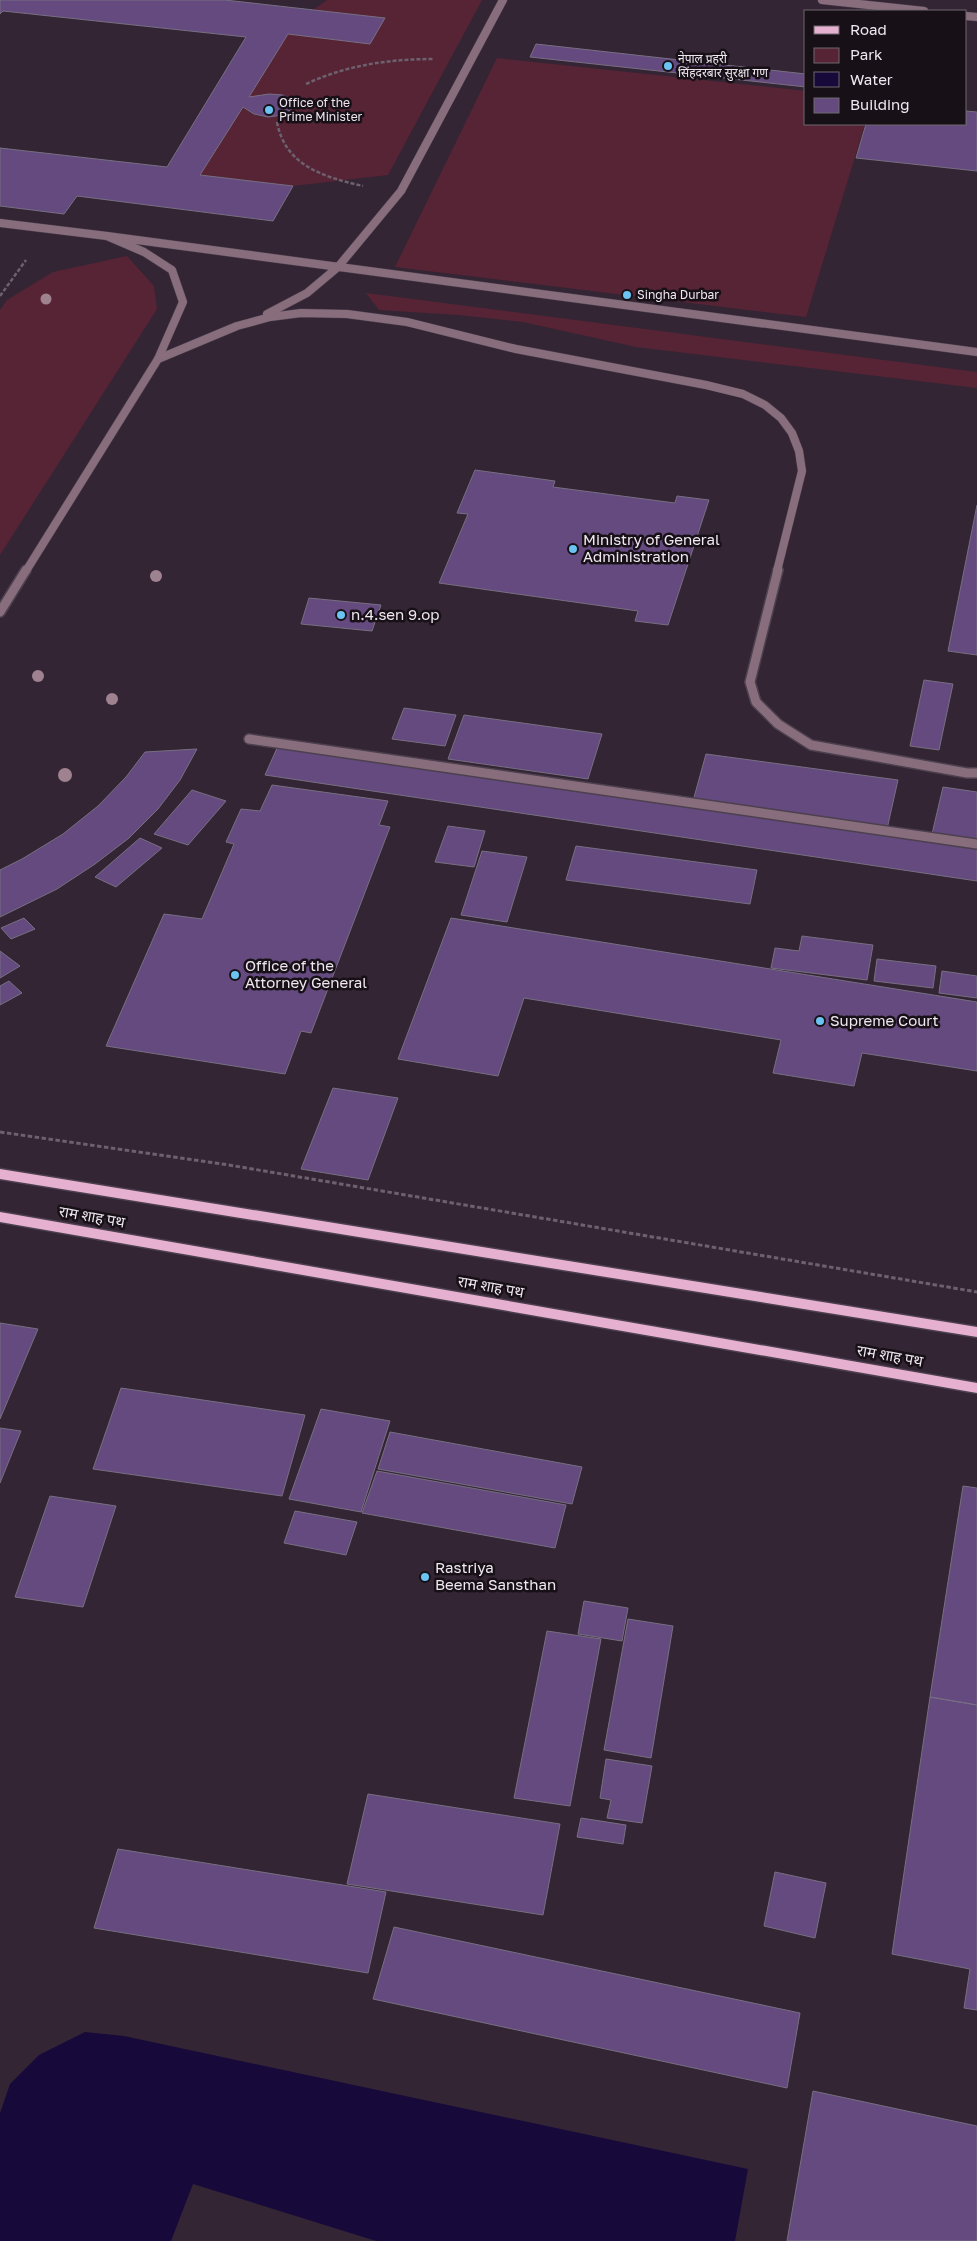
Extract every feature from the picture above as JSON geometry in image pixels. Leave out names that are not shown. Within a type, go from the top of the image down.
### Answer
[{"type":"main road","name":"राम शाह पथ","points":[[0,1174],[977,1332]]},
{"type":"main road","name":"राम शाह पथ","points":[[0,1217],[977,1388]]},
{"type":"lane","points":[[158,359],[254,320],[307,294],[338,268],[401,191],[503,0]]},
{"type":"lane","points":[[822,0],[915,10]]},
{"type":"lane","points":[[0,223],[977,352]]},
{"type":"lane","points":[[0,612],[158,359],[183,302],[172,270],[144,252],[107,236]]},
{"type":"lane","points":[[254,320],[287,314],[317,314],[353,315],[406,321],[502,347],[700,384],[733,392],[765,405],[788,424],[799,447],[802,471],[750,682],[756,702],[778,724],[811,745],[967,773],[977,773]]},
{"type":"lane","points":[[249,739],[977,844]]},
{"type":"path","points":[[306,84],[343,69],[383,60],[413,59],[470,62]]},
{"type":"path","points":[[277,122],[278,133],[287,150],[296,159],[313,170],[347,183],[401,191]]},
{"type":"path","points":[[0,296],[48,229]]},
{"type":"path","points":[[0,1132],[229,1165],[977,1292]]},
{"type":"green space","points":[[327,0],[482,0],[388,175],[293,186],[200,175],[243,107],[253,114],[263,117],[279,115],[293,108],[293,101],[282,95],[249,97],[288,34],[370,43],[384,18],[313,10]]},
{"type":"green space","points":[[497,58],[804,91],[804,125],[865,125],[806,317],[395,267]]},
{"type":"green space","points":[[127,256],[154,286],[157,309],[0,555],[0,310],[7,300],[53,272]]},
{"type":"green space","points":[[366,293],[977,372],[977,388],[636,347],[523,322],[458,315],[379,310]]},
{"type":"water","points":[[85,2032],[124,2036],[748,2169],[735,2241],[376,2241],[193,2184],[171,2241],[0,2241],[0,2113],[10,2084],[39,2055]]},
{"type":"building","name":"Office of the Prime Minister","points":[[0,0],[225,0],[385,18],[370,44],[288,34],[249,97],[269,94],[283,95],[293,101],[293,108],[283,115],[268,117],[254,114],[243,107],[200,175],[293,186],[273,221],[77,196],[64,214],[0,206],[0,148],[167,167],[246,37],[3,11],[0,14]]},
{"type":"building","name":"नेपाल प्रहरी सिंहदरबार सुरक्षा गण","points":[[536,44],[804,74],[804,87],[530,57]]},
{"type":"building","points":[[967,111],[977,112],[977,171],[856,158],[866,125],[967,125]]},
{"type":"building","name":"Ministry of General Administration","points":[[475,470],[555,481],[553,487],[675,503],[677,496],[709,500],[668,625],[635,621],[638,611],[439,583],[468,514],[457,513]]},
{"type":"building","points":[[977,505],[977,655],[948,651]]},
{"type":"building","name":"n.4.sen 9.op","points":[[309,598],[381,605],[372,631],[301,624]]},
{"type":"building","points":[[924,680],[953,684],[939,750],[910,746]]},
{"type":"building","points":[[404,708],[456,715],[445,746],[392,739]]},
{"type":"building","points":[[464,715],[602,734],[588,779],[448,759]]},
{"type":"building","points":[[278,746],[977,849],[977,881],[265,775]]},
{"type":"building","points":[[197,749],[180,780],[158,809],[129,838],[95,864],[57,889],[0,917],[0,870],[63,834],[98,806],[126,777],[145,752]]},
{"type":"building","points":[[706,754],[898,780],[887,829],[693,801]]},
{"type":"building","name":"Office of the Attorney General","points":[[272,785],[388,801],[379,825],[390,827],[311,1033],[301,1031],[285,1074],[106,1046],[164,914],[202,919],[234,844],[226,842],[241,809],[260,811]]},
{"type":"building","points":[[943,787],[977,792],[977,842],[932,834]]},
{"type":"building","points":[[192,790],[226,801],[188,845],[154,834]]},
{"type":"building","points":[[448,826],[485,831],[474,867],[435,862]]},
{"type":"building","points":[[140,838],[162,848],[116,887],[95,877]]},
{"type":"building","points":[[576,846],[757,870],[750,904],[566,880]]},
{"type":"building","points":[[482,851],[527,857],[507,922],[461,915]]},
{"type":"building","points":[[24,918],[35,929],[11,939],[1,928]]},
{"type":"building","name":"Supreme Court","points":[[451,918],[977,1002],[977,1071],[862,1053],[854,1086],[773,1073],[781,1040],[524,998],[498,1076],[398,1059]]},
{"type":"building","points":[[802,936],[873,945],[867,980],[771,968],[775,948],[799,951]]},
{"type":"building","points":[[0,951],[20,966],[0,978]]},
{"type":"building","points":[[877,959],[936,966],[933,988],[874,981]]},
{"type":"building","points":[[942,971],[977,976],[977,998],[939,993]]},
{"type":"building","points":[[9,981],[22,993],[0,1005],[0,986]]},
{"type":"building","points":[[333,1088],[398,1098],[368,1180],[301,1169]]},
{"type":"building","points":[[0,1323],[38,1329],[0,1419]]},
{"type":"building","points":[[121,1388],[305,1415],[282,1496],[93,1469]]},
{"type":"building","points":[[321,1409],[390,1421],[361,1512],[289,1499]]},
{"type":"building","points":[[0,1428],[21,1431],[0,1483]]},
{"type":"building","points":[[390,1432],[582,1467],[572,1504],[378,1469]]},
{"type":"building","points":[[377,1471],[566,1505],[555,1548],[362,1513]]},
{"type":"building","points":[[963,1486],[977,1488],[977,1705],[930,1697]]},
{"type":"building","points":[[50,1496],[116,1506],[83,1607],[15,1597]]},
{"type":"building","points":[[295,1511],[357,1522],[346,1555],[284,1543]]},
{"type":"building","points":[[584,1601],[628,1608],[622,1641],[578,1634]]},
{"type":"building","points":[[628,1619],[673,1626],[651,1758],[604,1750]]},
{"type":"building","points":[[547,1631],[601,1639],[570,1806],[514,1798]]},
{"type":"building","points":[[930,1697],[977,1705],[977,2010],[964,2008],[970,1969],[892,1954]]},
{"type":"building","points":[[606,1759],[652,1766],[642,1823],[607,1818],[611,1800],[600,1798]]},
{"type":"building","points":[[368,1794],[560,1824],[543,1915],[347,1884]]},
{"type":"building","points":[[581,1818],[626,1825],[623,1844],[577,1837]]},
{"type":"building","points":[[118,1849],[386,1892],[368,1973],[94,1928]]},
{"type":"building","points":[[775,1872],[826,1883],[815,1938],[764,1926]]},
{"type":"building","points":[[394,1927],[800,2013],[787,2088],[373,1999]]},
{"type":"building","points":[[813,2091],[977,2126],[977,2241],[787,2241]]},
{"type":"place","name":"नेपाल प्रहरी सिंहदरबार सुरक्षा गण","points":[[668,66]]},
{"type":"place","name":"Office of the Prime Minister","points":[[269,110]]},
{"type":"place","name":"Singha Durbar","points":[[627,295]]},
{"type":"place","name":"Ministry of General Administration","points":[[573,549]]},
{"type":"place","name":"n.4.sen 9.op","points":[[341,615]]},
{"type":"place","name":"Office of the Attorney General","points":[[235,975]]},
{"type":"place","name":"Supreme Court","points":[[820,1021]]},
{"type":"place","name":"Rastriya Beema Sansthan","points":[[425,1577]]}]
